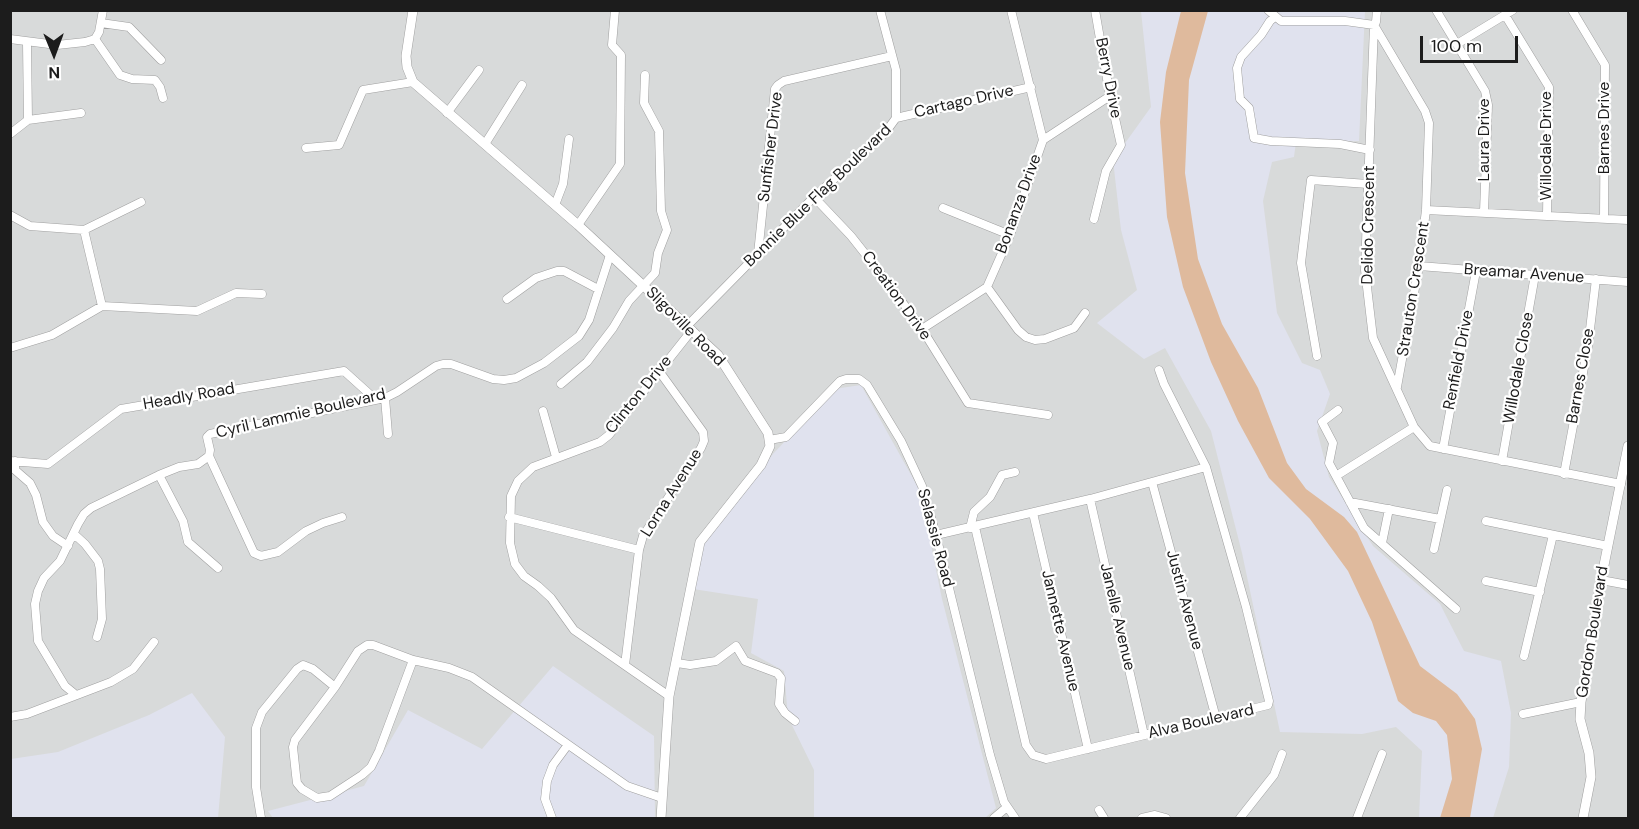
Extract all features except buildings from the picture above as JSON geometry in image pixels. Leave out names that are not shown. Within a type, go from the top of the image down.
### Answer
[{"type":"street","points":[[10,39],[57,45],[95,39],[99,33],[103,10]]},
{"type":"street","points":[[306,148],[339,145],[363,90],[413,82],[407,67],[406,56],[413,10]]},
{"type":"street","points":[[578,225],[620,164],[621,55],[612,45],[615,10]]},
{"type":"street","name":"Bonnie Blue Flag Boulevard","points":[[690,328],[758,254],[814,197],[885,133],[896,118],[896,70],[879,10]]},
{"type":"street","name":"Bonanza Drive","points":[[987,287],[1010,235],[1043,140],[1011,10]]},
{"type":"street","name":"Berry Drive","points":[[1094,219],[1106,171],[1121,145],[1095,10]]},
{"type":"street","points":[[1268,10],[1281,21],[1345,21],[1374,25]]},
{"type":"street","name":"Delido Crescent","points":[[1377,10],[1374,25],[1365,270],[1373,338],[1414,427],[1430,446],[1621,484]]},
{"type":"street","name":"Laura Drive","points":[[1436,10],[1485,90],[1488,105],[1484,212]]},
{"type":"street","points":[[1457,44],[1513,10]]},
{"type":"street","name":"Barnes Drive","points":[[1572,10],[1605,65],[1604,218]]},
{"type":"street","name":"Willodale Drive","points":[[1505,15],[1549,87],[1546,215]]},
{"type":"street","points":[[1275,17],[1241,57],[1237,68],[1240,99],[1249,108],[1254,138],[1271,141],[1340,144],[1370,150]]},
{"type":"street","points":[[101,23],[129,27],[160,60]]},
{"type":"street","name":"Strauton Crescent","points":[[1374,25],[1425,111],[1429,123],[1426,210],[1419,266],[1397,388]]},
{"type":"street","points":[[95,39],[120,75],[132,79],[155,80],[163,98]]},
{"type":"street","points":[[27,42],[28,120]]},
{"type":"street","name":"Sunfisher Drive","points":[[758,254],[775,89],[784,81],[892,56]]},
{"type":"street","points":[[447,113],[479,70]]},
{"type":"street","points":[[561,384],[587,362],[613,328],[629,301],[655,273],[658,253],[667,230],[661,211],[659,131],[645,103],[645,75]]},
{"type":"street","name":"Sligoville Road","points":[[413,82],[578,225],[718,356],[764,425],[769,440]]},
{"type":"street","points":[[485,144],[522,85]]},
{"type":"street","name":"Cartago Drive","points":[[896,118],[1031,87]]},
{"type":"street","points":[[1043,140],[1110,96]]},
{"type":"street","points":[[10,134],[28,120],[81,113]]},
{"type":"street","points":[[555,205],[563,184],[569,139]]},
{"type":"street","points":[[1317,356],[1301,263],[1311,180],[1368,184]]},
{"type":"street","name":"Creation Drive","points":[[814,197],[851,236],[890,284],[922,329],[968,404],[1048,415]]},
{"type":"street","points":[[10,215],[30,226],[84,230],[141,202]]},
{"type":"street","points":[[943,208],[1010,235]]},
{"type":"street","points":[[1426,210],[1629,220]]},
{"type":"street","points":[[84,230],[102,306]]},
{"type":"street","name":"Cyril Lammie Boulevard","points":[[76,695],[65,686],[38,641],[36,622],[38,591],[44,578],[60,561],[84,514],[91,508],[159,475],[179,467],[198,464],[209,456],[207,437],[210,434],[385,398],[435,366],[443,364],[451,364],[493,379],[516,378],[544,363],[579,336],[589,320],[609,255]]},
{"type":"street","name":"Breamar Avenue","points":[[1419,266],[1629,282]]},
{"type":"street","points":[[507,299],[536,278],[557,271],[564,271],[598,289]]},
{"type":"street","name":"Renfield Drive","points":[[1443,449],[1476,271]]},
{"type":"street","name":"Willodale Close","points":[[1502,460],[1535,275]]},
{"type":"street","name":"Barnes Close","points":[[1564,474],[1587,345],[1596,279]]},
{"type":"street","points":[[922,329],[987,287],[1018,330],[1026,337],[1035,340],[1045,339],[1074,328],[1085,313]]},
{"type":"street","points":[[10,348],[52,334],[102,306],[197,311],[236,293],[262,294]]},
{"type":"street","name":"Clinton Drive","points":[[669,696],[574,630],[551,598],[520,570],[515,564],[510,543],[509,517],[511,495],[518,481],[533,466],[600,441],[609,435],[690,328]]},
{"type":"street","points":[[936,535],[1090,499],[1206,467],[1164,384],[1160,370]]},
{"type":"street","name":"Headly Road","points":[[13,461],[48,464],[121,409],[132,407],[344,371],[375,399]]},
{"type":"street","name":"Lorna Avenue","points":[[625,665],[639,550],[649,525],[704,441],[703,432],[659,371]]},
{"type":"street","name":"Selassie Road","points":[[769,440],[786,437],[840,381],[853,379],[867,385],[902,441],[922,486],[990,755],[1007,807],[1015,819]]},
{"type":"street","points":[[385,398],[388,434]]},
{"type":"street","points":[[1338,410],[1322,424],[1333,443],[1329,463],[1365,528],[1456,609]]},
{"type":"street","points":[[543,411],[556,457]]},
{"type":"street","points":[[1336,476],[1414,427]]},
{"type":"street","points":[[661,819],[669,696],[700,542],[761,465],[768,453],[769,440]]},
{"type":"street","name":"Gordon Boulevard","points":[[1583,819],[1591,777],[1589,753],[1580,719],[1581,702],[1601,580],[1629,447]]},
{"type":"street","points":[[209,456],[254,553],[261,556],[278,552],[306,531],[342,517]]},
{"type":"street","points":[[13,461],[15,470],[30,483],[36,495],[43,522],[53,536],[68,546]]},
{"type":"street","name":"Alva Boulevard","points":[[972,528],[1026,746],[1033,755],[1046,759],[1266,706],[1269,701],[1246,607],[1206,467]]},
{"type":"street","points":[[972,528],[974,512],[990,497],[1002,475],[1015,472]]},
{"type":"street","points":[[159,475],[183,521],[188,542],[218,568]]},
{"type":"street","name":"Justin Avenue","points":[[1152,482],[1216,718]]},
{"type":"street","points":[[1434,549],[1447,490]]},
{"type":"street","name":"Janelle Avenue","points":[[1090,499],[1144,735]]},
{"type":"street","points":[[1350,502],[1440,519]]},
{"type":"street","points":[[1382,543],[1389,509]]},
{"type":"street","name":"Jannette Avenue","points":[[1033,513],[1088,749]]},
{"type":"street","points":[[509,517],[639,550]]},
{"type":"street","points":[[1486,520],[1608,546]]},
{"type":"street","points":[[74,534],[86,544],[98,561],[100,569],[102,619],[97,637]]},
{"type":"street","points":[[1524,656],[1553,535]]},
{"type":"street","points":[[1601,580],[1629,585]]},
{"type":"street","points":[[1486,581],[1540,592]]},
{"type":"street","points":[[10,717],[27,714],[111,682],[133,669],[154,642]]},
{"type":"street","points":[[413,660],[379,752],[371,767],[330,796],[317,798],[310,795],[297,783],[293,747],[295,740],[335,687],[358,651],[367,645],[379,647],[413,660],[449,668],[472,677],[627,786],[662,798]]},
{"type":"street","points":[[677,663],[690,665],[716,661],[736,646],[745,661],[777,673],[781,678],[779,704],[795,721]]},
{"type":"street","points":[[261,819],[256,787],[256,728],[262,712],[297,669],[303,665],[313,669],[335,687]]},
{"type":"street","points":[[1523,714],[1581,702]]},
{"type":"street","points":[[552,819],[545,799],[547,781],[553,765],[567,746]]},
{"type":"street","points":[[1240,819],[1274,775],[1282,754]]},
{"type":"street","points":[[1357,819],[1382,754]]},
{"type":"street","points":[[993,819],[1007,807]]},
{"type":"street","points":[[1099,810],[1104,819]]},
{"type":"street","points":[[1142,819],[1155,815],[1166,819]]},
{"type":"shaded area","points":[[11,10],[1141,11],[1151,107],[1113,160],[1121,230],[1137,290],[1097,323],[1144,359],[1165,348],[1211,431],[1242,553],[1280,732],[1362,734],[1396,727],[1422,751],[1419,818],[985,818],[996,808],[942,599],[920,491],[861,385],[834,389],[773,454],[700,548],[693,589],[758,599],[751,653],[784,671],[788,717],[814,770],[814,818],[655,818],[654,736],[553,666],[482,749],[408,710],[364,786],[268,811],[273,818],[218,818],[225,737],[192,693],[149,715],[58,752],[11,759]]},
{"type":"shaded area","points":[[1181,11],[1208,11],[1189,80],[1185,173],[1198,259],[1222,324],[1258,388],[1287,463],[1306,489],[1344,517],[1357,532],[1420,666],[1457,694],[1475,719],[1482,749],[1470,818],[1440,818],[1452,779],[1447,735],[1436,721],[1413,713],[1398,701],[1372,622],[1348,571],[1310,519],[1269,478],[1238,421],[1211,362],[1183,287],[1167,217],[1160,122],[1166,72]]},
{"type":"shaded area","points":[[1365,11],[1628,11],[1628,818],[1493,818],[1509,767],[1511,713],[1501,661],[1464,651],[1440,604],[1373,546],[1329,477],[1317,431],[1330,394],[1320,370],[1302,363],[1277,313],[1263,201],[1272,162],[1294,157],[1296,142],[1359,141]]}]
